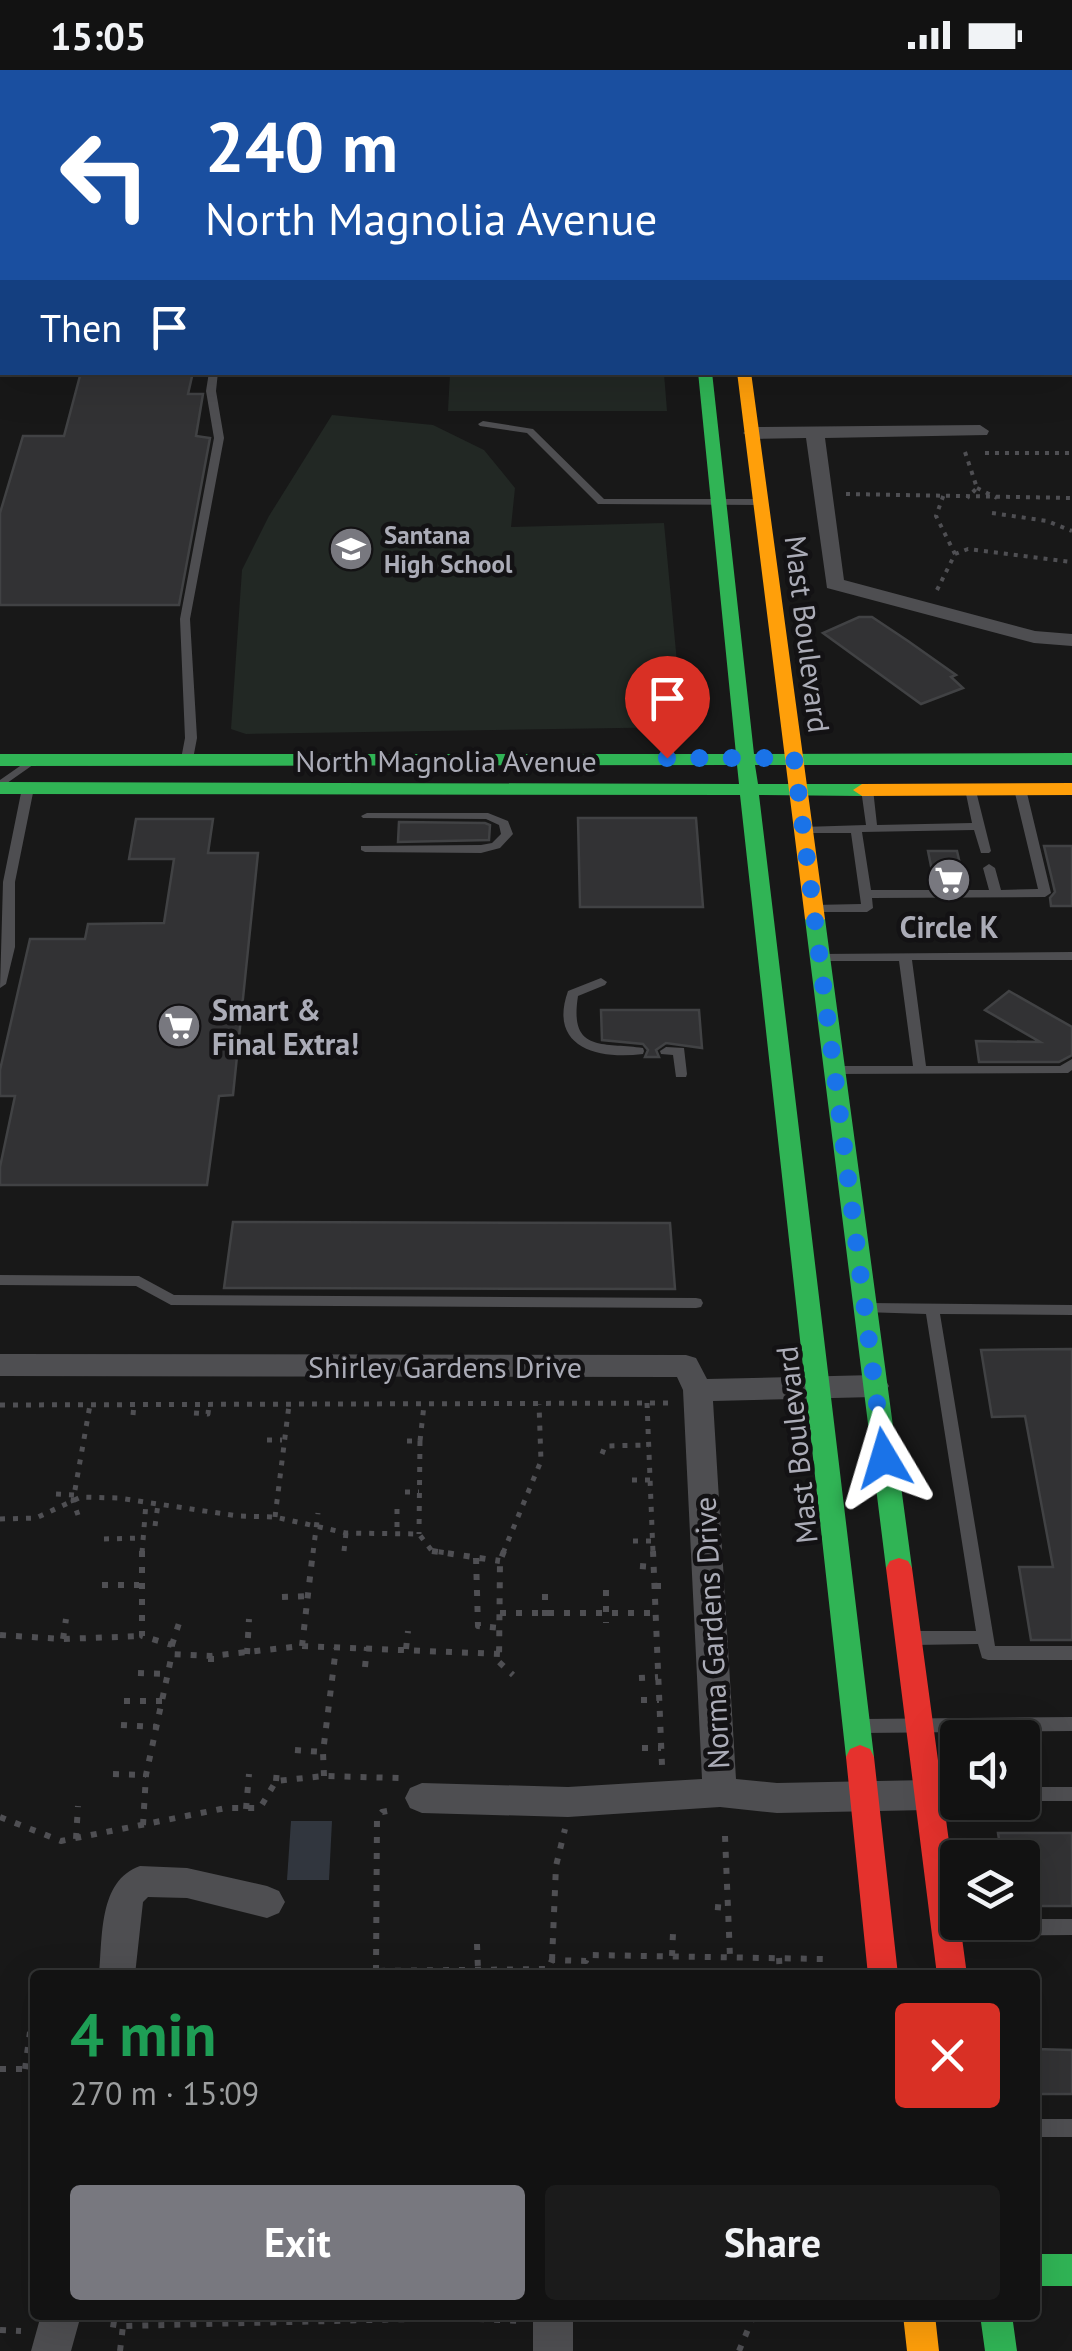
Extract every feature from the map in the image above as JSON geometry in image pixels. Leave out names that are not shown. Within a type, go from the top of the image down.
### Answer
[{"type":"main road","name":"Mast Boulevard","points":[[705,375],[722,502],[748,789],[821,1386],[882,1970]]},
{"type":"main road","name":"Mast Boulevard","points":[[744,375],[907,1638],[919,1725],[935,1795],[940,1855]]},
{"type":"main road","name":"North Magnolia Avenue","points":[[0,760],[1072,758]]},
{"type":"main road","name":"North Magnolia Avenue","points":[[0,786],[1072,789]]},
{"type":"main road","name":"Mast Boulevard","points":[[948,1940],[951,1970]]},
{"type":"main road","points":[[1040,2270],[1072,2270]]},
{"type":"main road","points":[[920,2320],[923,2351]]},
{"type":"main road","points":[[997,2320],[1000,2351]]},
{"type":"street","points":[[815,432],[834,584],[1034,637],[1072,640]]},
{"type":"street","points":[[752,433],[980,432]]},
{"type":"street","name":"Shirley Gardens Drive","points":[[0,1366],[686,1366],[689,1397]]},
{"type":"street","points":[[689,1397],[821,1386],[874,1386]]},
{"type":"street","name":"Norma Gardens Drive","points":[[689,1397],[720,1792],[778,1798],[935,1795]]},
{"type":"street","points":[[407,1800],[568,1802],[720,1792]]},
{"type":"street","points":[[119,1970],[126,1896],[140,1880],[187,1884],[268,1902]]},
{"type":"street","points":[[51,2351],[60,2320]]},
{"type":"lane","points":[[187,759],[191,738],[185,619],[219,438],[210,391],[213,375]]},
{"type":"lane","points":[[483,424],[530,431],[602,502],[760,502]]},
{"type":"lane","points":[[0,786],[33,760]]},
{"type":"lane","points":[[0,984],[9,947],[8,882],[28,788]]},
{"type":"lane","points":[[867,789],[872,828]]},
{"type":"lane","points":[[971,789],[985,851]]},
{"type":"lane","points":[[866,894],[1045,894],[1020,789]]},
{"type":"lane","points":[[364,848],[489,848],[502,843],[507,834],[504,823],[488,816],[367,816]]},
{"type":"lane","points":[[803,830],[979,826]]},
{"type":"lane","points":[[813,909],[867,908],[856,828]]},
{"type":"lane","points":[[990,868],[996,894]]},
{"type":"lane","points":[[819,957],[1072,956]]},
{"type":"lane","points":[[904,957],[920,1070]]},
{"type":"lane","points":[[601,982],[572,994],[566,1022],[574,1038],[587,1047],[638,1052]]},
{"type":"lane","points":[[666,1051],[679,1051],[681,1074]]},
{"type":"lane","points":[[834,1070],[1063,1070],[1072,1063]]},
{"type":"lane","points":[[0,1280],[139,1281],[172,1300],[696,1303]]},
{"type":"lane","points":[[864,1308],[1072,1310]]},
{"type":"lane","points":[[932,1309],[988,1653],[1072,1652]]},
{"type":"lane","points":[[907,1638],[985,1637]]},
{"type":"lane","points":[[857,1726],[1072,1724]]},
{"type":"lane","points":[[1040,1794],[1072,1794]]},
{"type":"lane","points":[[1040,1927],[1072,1927]]},
{"type":"lane","points":[[1040,2128],[1072,2128]]},
{"type":"path","points":[[955,452],[1072,453]]},
{"type":"path","points":[[965,452],[977,488],[1000,499]]},
{"type":"path","points":[[844,479],[846,494],[1072,498]]},
{"type":"path","points":[[966,498],[977,488]]},
{"type":"path","points":[[944,494],[936,516],[956,554]]},
{"type":"path","points":[[992,513],[1047,521],[1072,532]]},
{"type":"path","points":[[934,594],[956,554],[968,549],[1072,562]]},
{"type":"path","points":[[0,1405],[647,1404],[689,1397]]},
{"type":"path","points":[[194,1413],[208,1414],[209,1404]]},
{"type":"path","points":[[267,1440],[287,1437],[290,1404]]},
{"type":"path","points":[[380,1404],[380,1413]]},
{"type":"path","points":[[424,1404],[419,1534],[432,1550],[500,1560]]},
{"type":"path","points":[[513,1674],[500,1662],[500,1560],[541,1461],[539,1404]]},
{"type":"path","points":[[647,1404],[663,1796]]},
{"type":"path","points":[[78,1515],[73,1498],[90,1405]]},
{"type":"path","points":[[133,1415],[134,1405]]},
{"type":"path","points":[[275,1517],[282,1440]]},
{"type":"path","points":[[407,1441],[420,1441]]},
{"type":"path","points":[[602,1454],[606,1446],[649,1446]]},
{"type":"path","points":[[632,1480],[650,1480]]},
{"type":"path","points":[[404,1492],[419,1492]]},
{"type":"path","points":[[56,1494],[73,1498]]},
{"type":"path","points":[[0,1519],[36,1518],[81,1496],[275,1517],[346,1533],[419,1534]]},
{"type":"path","points":[[142,1636],[141,1538],[146,1502]]},
{"type":"path","points":[[155,1526],[158,1504]]},
{"type":"path","points":[[397,1508],[397,1534]]},
{"type":"path","points":[[302,1646],[318,1513]]},
{"type":"path","points":[[344,1551],[346,1533]]},
{"type":"path","points":[[104,1539],[141,1538]]},
{"type":"path","points":[[633,1541],[653,1541]]},
{"type":"path","points":[[476,1558],[478,1626],[500,1628]]},
{"type":"path","points":[[640,1566],[654,1567]]},
{"type":"path","points":[[102,1584],[140,1584]]},
{"type":"path","points":[[655,1586],[666,1586]]},
{"type":"path","points":[[606,1590],[606,1623]]},
{"type":"path","points":[[544,1622],[545,1594]]},
{"type":"path","points":[[282,1597],[308,1596]]},
{"type":"path","points":[[500,1613],[656,1613]]},
{"type":"path","points":[[63,1639],[66,1619]]},
{"type":"path","points":[[247,1654],[249,1619]]},
{"type":"path","points":[[143,1826],[146,1776],[179,1623]]},
{"type":"path","points":[[406,1650],[408,1631]]},
{"type":"path","points":[[0,1635],[63,1639],[142,1636],[172,1645]]},
{"type":"path","points":[[172,1654],[247,1654],[302,1646],[500,1654]]},
{"type":"path","points":[[324,1776],[323,1752],[336,1648]]},
{"type":"path","points":[[365,1668],[367,1648]]},
{"type":"path","points":[[211,1656],[211,1670]]},
{"type":"path","points":[[138,1673],[168,1674]]},
{"type":"path","points":[[639,1678],[658,1677]]},
{"type":"path","points":[[641,1700],[659,1700]]},
{"type":"path","points":[[124,1702],[162,1702]]},
{"type":"path","points":[[121,1725],[156,1726]]},
{"type":"path","points":[[642,1748],[661,1748]]},
{"type":"path","points":[[294,1750],[323,1752]]},
{"type":"path","points":[[0,1817],[61,1841],[226,1808],[260,1808],[278,1770]]},
{"type":"path","points":[[113,1774],[146,1776]]},
{"type":"path","points":[[246,1809],[249,1774]]},
{"type":"path","points":[[276,1781],[324,1776],[402,1778],[407,1800],[378,1818],[376,1970]]},
{"type":"path","points":[[550,1968],[556,1866],[568,1802]]},
{"type":"path","points":[[76,1839],[78,1806]]},
{"type":"path","points":[[726,1836],[730,1958]]},
{"type":"path","points":[[715,1907],[728,1908]]},
{"type":"path","points":[[672,1956],[673,1933]]},
{"type":"path","points":[[478,1944],[478,1970]]},
{"type":"path","points":[[519,1970],[586,1961],[588,1955],[824,1959]]},
{"type":"path","points":[[779,1958],[780,1970]]},
{"type":"path","points":[[25,2069],[30,2032]]},
{"type":"path","points":[[0,2069],[30,2069]]},
{"type":"path","points":[[102,2320],[123,2326],[272,2320]]},
{"type":"path","points":[[482,2320],[553,2330]]},
{"type":"path","points":[[738,2351],[752,2320]]},
{"type":"path","points":[[120,2351],[123,2326]]},
{"type":"shaded area","points":[[450,375],[664,375],[667,411],[448,411]]},
{"type":"shaded area","points":[[332,415],[433,425],[484,450],[515,488],[511,527],[664,523],[683,727],[246,734],[231,729],[242,570],[269,516]]},
{"type":"shaded area","points":[[291,1821],[332,1821],[329,1880],[287,1880]]},
{"type":"building","points":[[80,375],[192,375],[188,394],[203,394],[196,436],[210,438],[179,605],[0,605],[0,513],[23,436],[64,436]]},
{"type":"building","points":[[859,617],[872,617],[908,641],[956,675],[951,677],[963,688],[921,704],[823,633]]},
{"type":"building","points":[[578,818],[696,818],[703,907],[580,907]]},
{"type":"building","points":[[136,819],[213,819],[208,853],[258,853],[233,1095],[219,1096],[207,1185],[0,1185],[15,1096],[0,1096],[0,1070],[30,939],[85,939],[88,924],[164,923],[174,859],[129,859]]},
{"type":"building","points":[[399,822],[485,823],[490,825],[489,840],[398,842]]},
{"type":"building","points":[[1044,846],[1072,846],[1072,906],[1051,906],[1050,898],[1055,892]]},
{"type":"building","points":[[928,851],[957,851],[965,886],[935,886]]},
{"type":"building","points":[[1009,991],[1072,1027],[1072,1055],[1059,1062],[979,1062],[976,1041],[1040,1042],[985,1010]]},
{"type":"building","points":[[601,1010],[699,1010],[702,1048],[666,1043],[656,1050],[659,1057],[645,1057],[648,1050],[643,1044],[602,1040]]},
{"type":"building","points":[[233,1222],[670,1223],[675,1289],[224,1288]]},
{"type":"building","points":[[1072,1349],[1072,1640],[1031,1640],[1019,1567],[1053,1567],[1025,1416],[992,1417],[981,1350]]},
{"type":"building","points":[[998,1833],[1072,1833],[1072,1906],[1040,1906],[1040,1840],[999,1840]]},
{"type":"building","points":[[1040,2049],[1072,2050],[1072,2094],[1040,2094]]},
{"type":"traffic: fast","points":[[705,375],[860,1757]]},
{"type":"traffic: fast","points":[[0,760],[1072,759]]},
{"type":"traffic: fast","points":[[0,788],[862,790]]},
{"type":"traffic: fast","points":[[815,919],[899,1568]]},
{"type":"traffic: fast","points":[[1040,2270],[1072,2270]]},
{"type":"traffic: fast","points":[[997,2320],[1001,2351]]},
{"type":"traffic: slow","points":[[744,375],[815,919]]},
{"type":"traffic: slow","points":[[862,790],[1072,789]]},
{"type":"traffic: slow","points":[[920,2320],[923,2351]]},
{"type":"traffic: jam","points":[[899,1568],[951,1970]]},
{"type":"traffic: jam","points":[[860,1757],[882,1970]]},
{"type":"place","name":"Santana High School","points":[[351,549]]},
{"type":"place","name":"Circle K","points":[[949,880]]},
{"type":"place","name":"Smart & Final Extra!","points":[[179,1026]]},
{"type":"route","points":[[667,758],[794,758],[884,1458]]}]
